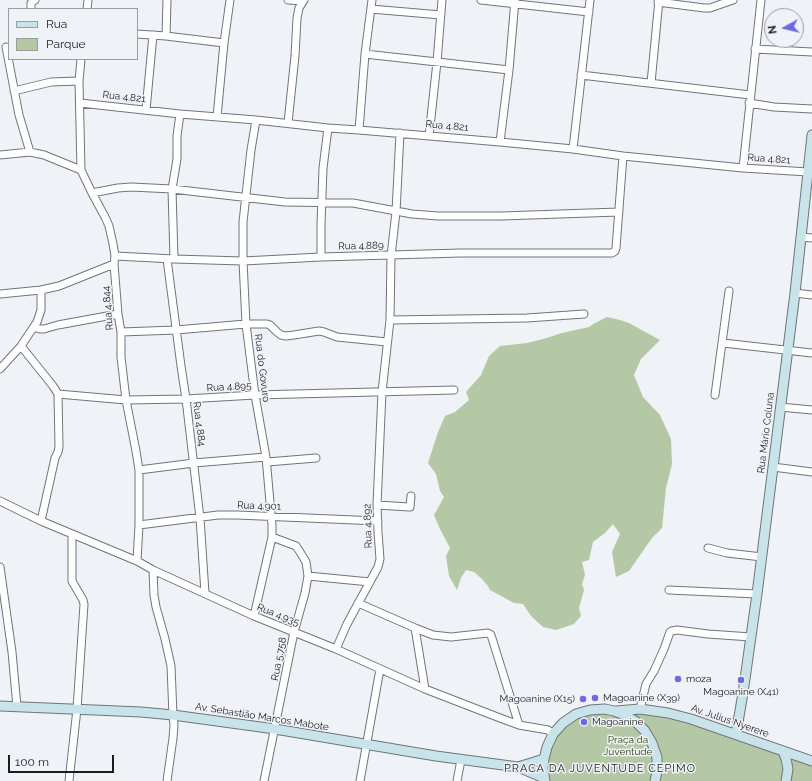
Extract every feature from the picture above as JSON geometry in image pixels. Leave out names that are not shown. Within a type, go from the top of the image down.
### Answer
[{"type":"main road","name":"Rua Mário Coluna","points":[[736,731],[762,557],[810,173],[812,135]]},
{"type":"main road","name":"Av. Sebastião Marcos Mabote","points":[[0,706],[141,712],[173,715],[275,729],[461,760],[518,767],[545,779]]},
{"type":"main road","name":"Av. Julius Nyerere","points":[[610,710],[640,709],[668,713],[736,731],[783,751],[812,761]]},
{"type":"main road","points":[[545,779],[543,768],[546,747],[553,734],[563,722],[576,714],[590,710],[610,710],[625,715],[635,721],[645,731],[652,743],[657,757],[657,772],[655,781]]},
{"type":"main road","points":[[783,751],[788,769],[786,781]]},
{"type":"main road","name":"Av. Sebastião Marcos Mabote","points":[[518,767],[544,758]]},
{"type":"street","points":[[166,36],[167,0]]},
{"type":"street","points":[[217,117],[224,43],[230,0]]},
{"type":"street","points":[[288,0],[303,1],[299,8],[297,18],[295,56],[288,123]]},
{"type":"street","points":[[359,130],[365,54],[372,0]]},
{"type":"street","points":[[429,136],[442,0]]},
{"type":"street","points":[[481,0],[515,2],[589,12]]},
{"type":"street","points":[[573,149],[590,0]]},
{"type":"street","points":[[651,83],[658,1],[710,8],[733,0]]},
{"type":"street","points":[[743,168],[761,0]]},
{"type":"street","points":[[500,142],[509,70],[515,2]]},
{"type":"street","points":[[371,9],[441,15]]},
{"type":"street","points":[[138,34],[224,43]]},
{"type":"street","points":[[146,110],[153,35]]},
{"type":"street","points":[[5,47],[19,115],[30,152]]},
{"type":"street","points":[[755,49],[812,52]]},
{"type":"street","points":[[365,54],[509,70]]},
{"type":"street","name":"Rua 4.844","points":[[81,60],[79,81],[82,170],[105,217],[115,256],[114,264],[121,357],[126,400],[139,470],[139,526],[137,561]]},
{"type":"street","points":[[581,75],[750,94]]},
{"type":"street","points":[[14,92],[51,82],[79,81]]},
{"type":"street","name":"Rua 4.821","points":[[80,103],[328,128],[573,149],[622,156],[743,168],[810,173]]},
{"type":"street","points":[[749,103],[774,107],[812,110]]},
{"type":"street","name":"Rua 4.884","points":[[180,114],[177,136],[177,160],[172,188],[170,259],[176,330],[200,518],[205,593]]},
{"type":"street","name":"Rua do Govuro","points":[[254,616],[272,537],[272,517],[267,459],[255,396],[246,324],[243,261],[243,222],[256,120]]},
{"type":"street","points":[[321,257],[321,202],[323,168],[328,128]]},
{"type":"street","name":"Rua 4.892","points":[[336,649],[347,624],[378,567],[380,559],[377,505],[382,392],[390,320],[391,256],[396,212],[400,133]]},
{"type":"street","points":[[0,155],[30,152],[44,155],[82,170]]},
{"type":"street","points":[[92,193],[131,187],[172,188],[285,202],[353,203],[396,212],[438,216],[501,216],[619,212],[622,156]]},
{"type":"street","name":"Rua 4.889","points":[[115,256],[243,261],[460,253],[614,253],[616,248],[619,212]]},
{"type":"street","points":[[801,237],[812,238]]},
{"type":"street","points":[[0,294],[41,290],[59,286],[114,264]]},
{"type":"street","points":[[0,368],[21,346],[37,322],[41,310],[41,290]]},
{"type":"street","points":[[715,395],[729,291]]},
{"type":"street","points":[[795,293],[812,295]]},
{"type":"street","points":[[34,326],[44,329],[118,314]]},
{"type":"street","points":[[390,320],[527,318],[584,314]]},
{"type":"street","points":[[120,332],[267,324],[281,335],[286,336],[319,331],[337,337],[387,342]]},
{"type":"street","points":[[723,343],[812,353]]},
{"type":"street","points":[[21,346],[58,394],[59,447],[55,458],[41,520]]},
{"type":"street","name":"Rua 4.895","points":[[58,394],[126,400],[454,390]]},
{"type":"street","points":[[780,407],[812,410]]},
{"type":"street","points":[[139,470],[194,463],[316,458]]},
{"type":"street","points":[[773,467],[812,472]]},
{"type":"street","points":[[377,505],[410,507],[411,496]]},
{"type":"street","name":"Rua 4.935","points":[[0,501],[72,534],[137,561],[254,616],[336,649],[425,689],[500,718],[519,724],[548,730],[553,734]]},
{"type":"street","name":"Rua 4.901","points":[[139,526],[218,515],[378,521]]},
{"type":"street","points":[[69,781],[77,709],[84,604],[72,580],[72,534]]},
{"type":"street","name":"Rua 5.758","points":[[264,781],[294,632],[305,593],[308,576],[306,562],[296,546],[272,537]]},
{"type":"street","points":[[708,548],[727,553],[762,557]]},
{"type":"street","points":[[0,567],[12,652],[17,706]]},
{"type":"street","points":[[154,570],[154,595],[156,607],[171,666],[174,738],[167,781]]},
{"type":"street","points":[[308,576],[370,582]]},
{"type":"street","points":[[669,590],[757,594]]},
{"type":"street","points":[[358,603],[434,635],[450,637],[488,633],[491,635],[519,724]]},
{"type":"street","points":[[415,628],[425,689]]},
{"type":"street","points":[[640,709],[646,684],[654,671],[672,630],[751,637]]},
{"type":"street","points":[[360,781],[380,669]]},
{"type":"street","points":[[457,781],[461,760]]},
{"type":"green space","points":[[607,317],[629,323],[660,340],[641,359],[634,375],[643,397],[660,415],[671,439],[672,464],[666,488],[662,528],[652,538],[629,571],[616,577],[612,552],[620,534],[613,524],[605,533],[593,542],[589,560],[582,562],[585,575],[582,584],[584,590],[579,608],[581,616],[574,624],[556,630],[543,627],[531,616],[523,604],[514,603],[490,590],[482,579],[474,572],[466,570],[461,578],[457,590],[449,576],[446,556],[450,548],[434,515],[444,497],[440,491],[436,474],[428,463],[445,416],[455,412],[469,400],[466,392],[481,375],[489,356],[500,346],[527,343],[589,327]]},
{"type":"green space","name":"Praça da Juventude","points":[[654,711],[812,766],[812,781],[545,781],[547,747],[576,714]]},
{"type":"place","name":"moza","points":[[678,679]]},
{"type":"place","name":"Magoanine (X41)","points":[[741,680]]},
{"type":"place","name":"Magoanine (X39)","points":[[595,698]]},
{"type":"place","name":"Magoanine (X15)","points":[[583,699]]},
{"type":"place","name":"Magoanine","points":[[584,722]]},
{"type":"district","name":"PRACA DA JUVENTUDE CEPIMO","points":[[600,769]]}]
